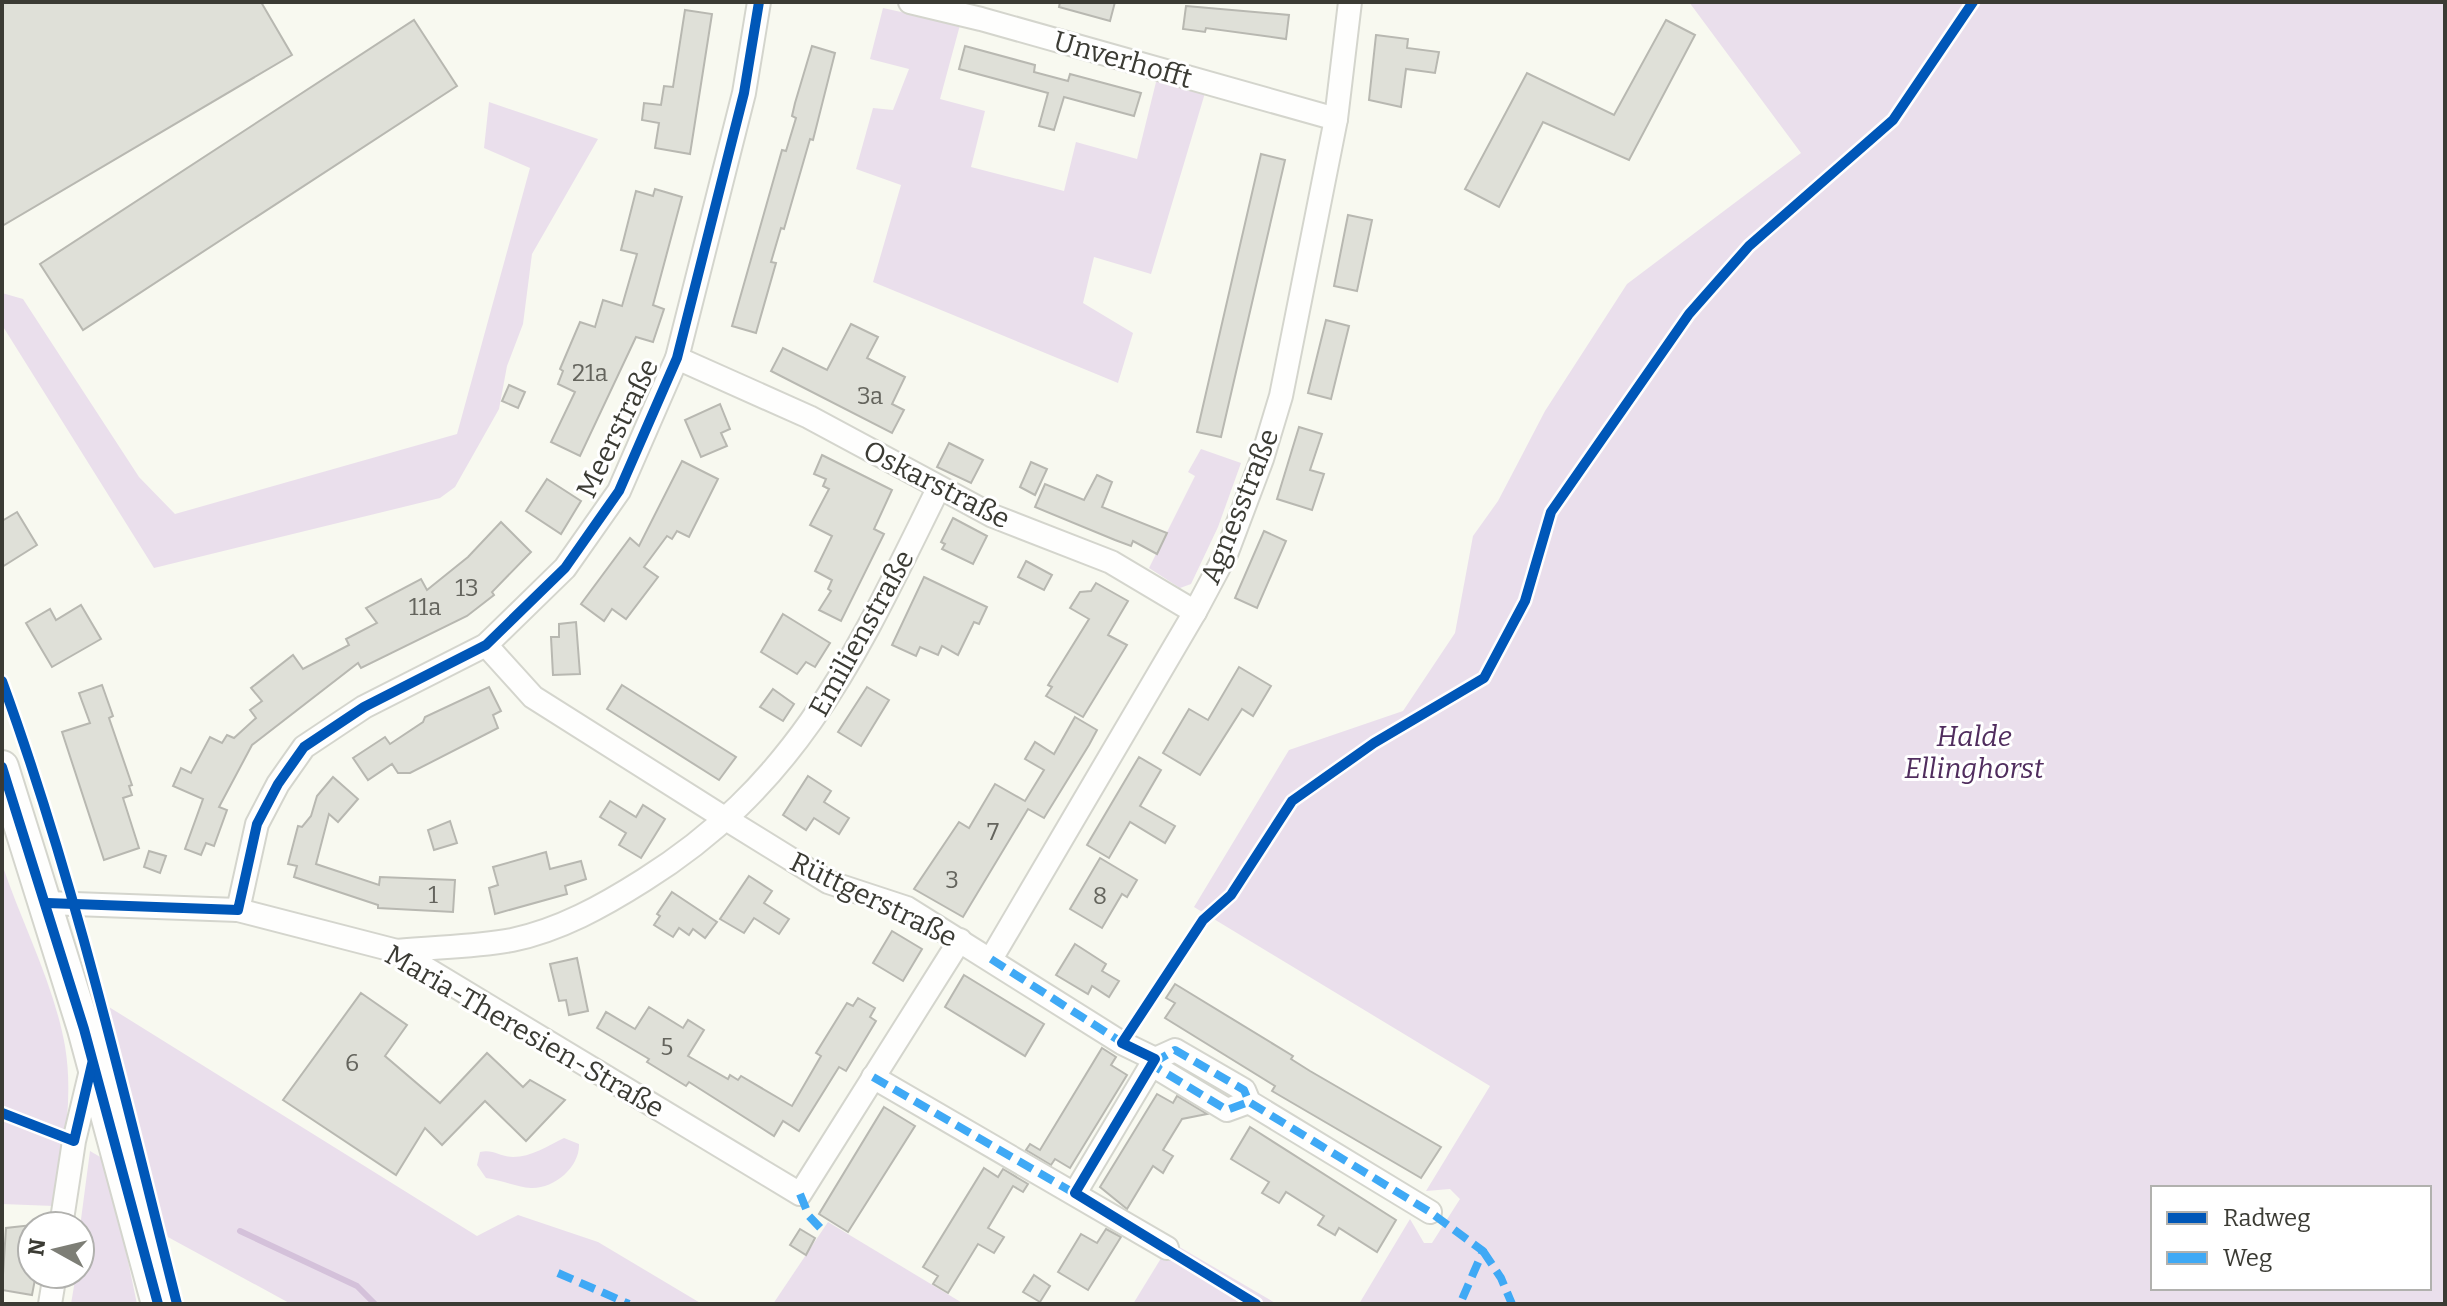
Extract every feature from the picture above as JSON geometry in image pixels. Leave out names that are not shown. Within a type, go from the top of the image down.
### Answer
[{"type":"main road","points":[[2,767],[47,903],[93,1060],[158,1304]]},
{"type":"street","name":"Meerstraße","points":[[238,910],[257,824],[278,784],[304,747],[364,707],[486,645],[565,568],[619,491],[677,358],[744,93],[759,2]]},
{"type":"street","name":"Unverhofft","points":[[910,2],[1336,119]]},
{"type":"street","name":"Agnesstraße","points":[[991,959],[1195,612],[1227,552],[1281,396],[1336,119],[1350,2]]},
{"type":"street","name":"Oskarstraße","points":[[677,358],[809,417],[993,516],[1111,562],[1195,612]]},
{"type":"street","name":"Emilienstraße","points":[[397,951],[511,940],[560,925],[605,905],[657,872],[726,819],[780,764],[821,711],[859,648],[938,489]]},
{"type":"street","name":"Rüttgerstraße","points":[[486,645],[533,697],[828,882],[907,908],[1122,1043],[1155,1059],[1175,1050],[1244,1090],[1249,1102],[1430,1212]]},
{"type":"street","name":"Maria-Theresien-Straße","points":[[47,903],[238,910],[397,951],[800,1194],[960,940]]},
{"type":"street","points":[[1075,1193],[1155,1059]]},
{"type":"street","points":[[63,1210],[74,1141],[93,1060]]},
{"type":"street","points":[[873,1077],[1167,1248]]},
{"type":"green space","name":"Halde Ellinghorst","points":[[1689,2],[2445,2],[2445,1304],[1359,1304],[1410,1219],[1424,1243],[1432,1243],[1460,1199],[1450,1189],[1426,1191],[1490,1086],[1194,907],[1289,750],[1403,711],[1455,633],[1473,536],[1498,501],[1545,411],[1627,284],[1801,153]]},
{"type":"green space","points":[[883,8],[960,25],[940,99],[985,111],[971,167],[1064,191],[1076,142],[1137,159],[1157,78],[1205,93],[1151,274],[1094,257],[1083,303],[1133,333],[1118,383],[873,282],[901,185],[856,169],[873,108],[893,110],[909,69],[870,59]]},
{"type":"green space","points":[[489,102],[598,139],[532,254],[523,324],[507,366],[499,409],[455,487],[440,498],[154,568],[2,325],[2,293],[23,299],[139,477],[175,514],[457,434],[530,168],[484,148]]},
{"type":"green space","points":[[1201,449],[1241,463],[1218,527],[1191,584],[1180,588],[1149,568],[1195,476],[1188,472]]},
{"type":"green space","points":[[2,864],[46,977],[65,1046],[68,1106],[54,1206],[2,1204]]},
{"type":"green space","points":[[109,1007],[477,1236],[518,1215],[598,1242],[702,1304],[291,1304],[166,1236]]},
{"type":"green space","points":[[564,1138],[579,1144],[578,1153],[564,1175],[548,1185],[531,1188],[486,1178],[477,1165],[480,1152],[520,1157]]},
{"type":"green space","points":[[90,1151],[107,1161],[137,1304],[71,1304],[73,1290],[96,1290],[96,1210],[82,1210]]},
{"type":"green space","points":[[828,1222],[964,1304],[773,1304]]},
{"type":"green space","points":[[1171,1242],[1277,1304],[1133,1304]]},
{"type":"building","points":[[2,2],[261,2],[292,55],[2,226]]},
{"type":"building","points":[[1060,2],[1115,2],[1110,21],[1059,7]]},
{"type":"building","points":[[1186,6],[1289,15],[1286,39],[1206,28],[1205,32],[1183,29]]},
{"type":"building","points":[[685,10],[712,14],[690,154],[655,148],[659,123],[642,120],[644,103],[661,105],[664,86],[673,87]]},
{"type":"building","points":[[414,20],[457,86],[83,330],[40,264]]},
{"type":"building","points":[[1666,20],[1695,35],[1629,160],[1543,122],[1499,207],[1465,189],[1527,73],[1614,115]]},
{"type":"building","points":[[1376,35],[1408,39],[1407,48],[1439,52],[1435,73],[1406,69],[1401,107],[1369,100]]},
{"type":"building","points":[[812,46],[835,53],[813,140],[810,139],[784,229],[781,228],[771,262],[776,263],[756,333],[732,326],[782,150],[786,151],[796,118],[792,116]]},
{"type":"building","points":[[965,46],[1035,65],[1034,72],[1068,81],[1070,74],[1141,93],[1134,116],[1064,97],[1054,130],[1039,126],[1048,93],[959,69]]},
{"type":"building","points":[[1261,154],[1285,160],[1221,437],[1197,432]]},
{"type":"building","points":[[655,189],[682,197],[653,305],[664,309],[653,342],[636,337],[580,456],[551,442],[575,392],[558,384],[563,371],[560,369],[580,322],[595,327],[603,300],[622,306],[637,254],[621,250],[636,191],[653,196]]},
{"type":"building","points":[[1348,215],[1372,220],[1357,291],[1334,286]]},
{"type":"building","points":[[1326,320],[1349,326],[1331,399],[1308,393]]},
{"type":"building","points":[[851,324],[878,337],[867,358],[905,377],[892,404],[904,410],[892,433],[771,371],[783,348],[827,370]]},
{"type":"building","points":[[509,385],[525,392],[518,408],[502,401]]},
{"type":"building","points":[[720,404],[730,429],[721,433],[727,446],[701,457],[685,420]]},
{"type":"building","points":[[1299,427],[1322,434],[1310,470],[1324,474],[1312,510],[1277,499]]},
{"type":"building","points":[[949,443],[983,460],[971,483],[937,467]]},
{"type":"building","points":[[822,455],[892,490],[874,529],[884,534],[841,621],[819,610],[831,591],[828,589],[832,580],[815,571],[832,536],[810,525],[829,489],[823,486],[826,479],[814,474]]},
{"type":"building","points":[[682,461],[718,479],[689,537],[677,531],[672,539],[667,536],[644,567],[658,577],[626,619],[612,609],[604,621],[581,604],[630,538],[639,546]]},
{"type":"building","points":[[1031,462],[1047,469],[1035,495],[1020,487]]},
{"type":"building","points":[[1097,475],[1112,482],[1102,507],[1167,533],[1157,554],[1133,541],[1131,546],[1035,507],[1045,484],[1084,500]]},
{"type":"building","points":[[547,479],[581,501],[561,534],[526,511]]},
{"type":"building","points":[[17,512],[37,545],[2,567],[2,521]]},
{"type":"building","points":[[953,518],[987,536],[973,564],[942,549],[945,544],[941,542]]},
{"type":"building","points":[[501,522],[531,552],[492,592],[494,595],[467,616],[361,668],[358,663],[252,745],[219,807],[227,810],[214,846],[206,843],[201,855],[185,849],[203,799],[173,786],[181,768],[191,773],[210,737],[222,743],[227,735],[234,738],[256,718],[250,710],[262,701],[251,688],[293,655],[303,669],[349,645],[346,639],[377,623],[366,608],[421,579],[427,590],[468,557]]},
{"type":"building","points":[[1264,531],[1286,541],[1257,608],[1235,598]]},
{"type":"building","points":[[1026,561],[1052,575],[1044,590],[1018,577]]},
{"type":"building","points":[[924,577],[987,607],[979,624],[974,622],[958,655],[942,646],[938,655],[920,647],[916,656],[892,645]]},
{"type":"building","points":[[1096,583],[1128,601],[1108,635],[1127,645],[1083,717],[1046,696],[1052,687],[1048,685],[1089,619],[1070,608],[1080,592],[1091,591]]},
{"type":"building","points":[[81,605],[101,639],[52,667],[26,623],[50,609],[56,620]]},
{"type":"building","points":[[783,614],[830,643],[815,667],[806,662],[797,674],[761,652]]},
{"type":"building","points":[[576,622],[580,674],[553,675],[551,637],[559,637],[559,624]]},
{"type":"building","points":[[1239,667],[1271,686],[1253,716],[1242,709],[1200,775],[1163,753],[1189,709],[1208,720]]},
{"type":"building","points":[[102,685],[113,716],[109,718],[132,785],[129,786],[132,795],[123,798],[139,848],[104,860],[62,732],[90,723],[79,693]]},
{"type":"building","points":[[622,685],[736,757],[719,780],[607,709]]},
{"type":"building","points":[[489,687],[501,711],[493,715],[498,728],[410,773],[398,773],[392,764],[368,780],[353,758],[385,737],[390,744],[423,722],[425,717]]},
{"type":"building","points":[[867,687],[889,700],[861,746],[838,732]]},
{"type":"building","points":[[773,689],[794,704],[783,721],[760,707]]},
{"type":"building","points":[[1075,717],[1097,730],[1089,745],[1044,818],[1028,809],[963,917],[914,889],[959,822],[969,828],[995,784],[1025,801],[1044,770],[1025,759],[1035,742],[1054,754]]},
{"type":"building","points":[[1139,757],[1161,770],[1140,806],[1175,826],[1165,843],[1130,822],[1109,858],[1087,845]]},
{"type":"building","points":[[808,776],[831,791],[824,802],[849,818],[839,834],[814,818],[806,830],[783,815]]},
{"type":"building","points":[[333,777],[358,799],[338,822],[329,814],[316,864],[379,885],[380,877],[455,880],[453,912],[378,908],[378,905],[294,877],[297,866],[288,864],[298,826],[302,827],[311,816],[317,796]]},
{"type":"building","points":[[610,801],[636,817],[643,805],[665,819],[641,858],[619,845],[626,833],[600,817]]},
{"type":"building","points":[[450,821],[457,843],[434,850],[428,830]]},
{"type":"building","points":[[149,851],[166,856],[160,873],[144,867]]},
{"type":"building","points":[[546,852],[550,869],[581,861],[586,879],[565,886],[567,894],[495,914],[489,888],[498,885],[493,867]]},
{"type":"building","points":[[1100,858],[1137,880],[1127,897],[1122,894],[1102,928],[1070,909]]},
{"type":"building","points":[[749,876],[772,891],[764,903],[789,919],[779,934],[754,918],[744,933],[720,919]]},
{"type":"building","points":[[672,892],[717,922],[705,938],[693,929],[689,935],[679,928],[673,937],[654,925],[660,916],[657,914]]},
{"type":"building","points":[[892,931],[922,949],[903,981],[873,963]]},
{"type":"building","points":[[1075,944],[1106,964],[1102,971],[1119,981],[1109,997],[1092,986],[1088,994],[1056,975]]},
{"type":"building","points":[[577,958],[588,1011],[569,1015],[566,1000],[559,1001],[550,964]]},
{"type":"building","points":[[964,975],[1044,1024],[1025,1056],[945,1007]]},
{"type":"building","points":[[1175,984],[1293,1056],[1291,1059],[1310,1071],[1441,1147],[1421,1178],[1272,1091],[1275,1086],[1165,1018],[1175,1003],[1166,998]]},
{"type":"building","points":[[361,993],[407,1025],[385,1056],[440,1103],[487,1053],[523,1087],[530,1080],[565,1100],[526,1141],[485,1101],[442,1145],[425,1128],[396,1175],[283,1100]]},
{"type":"building","points":[[858,998],[875,1008],[870,1017],[876,1021],[846,1071],[839,1067],[799,1131],[783,1121],[774,1136],[689,1082],[686,1086],[647,1062],[649,1059],[597,1028],[606,1012],[635,1029],[649,1007],[683,1028],[688,1020],[704,1030],[688,1056],[728,1079],[730,1075],[738,1080],[741,1076],[792,1106],[821,1056],[816,1053],[847,1003],[853,1006]]},
{"type":"building","points":[[1102,1048],[1116,1057],[1111,1065],[1127,1075],[1070,1168],[1055,1159],[1051,1165],[1026,1150],[1030,1144],[1040,1150]]},
{"type":"building","points":[[1157,1094],[1173,1103],[1177,1096],[1207,1114],[1182,1119],[1163,1150],[1173,1156],[1163,1173],[1153,1166],[1127,1209],[1100,1187]]},
{"type":"building","points":[[884,1107],[915,1126],[848,1232],[819,1214]]},
{"type":"building","points":[[1250,1127],[1396,1220],[1377,1252],[1339,1228],[1335,1235],[1318,1225],[1324,1216],[1286,1192],[1279,1203],[1262,1193],[1269,1182],[1231,1159]]},
{"type":"building","points":[[984,1168],[998,1177],[1003,1169],[1028,1184],[1023,1192],[1013,1186],[988,1228],[1004,1237],[994,1253],[978,1244],[948,1293],[933,1284],[938,1276],[923,1267]]},
{"type":"building","points":[[16,1227],[16,1290],[33,1290],[32,1295],[2,1290],[6,1228]]},
{"type":"building","points":[[800,1229],[815,1238],[806,1255],[790,1245]]},
{"type":"building","points":[[1106,1229],[1121,1237],[1088,1290],[1058,1272],[1081,1234],[1097,1243]]},
{"type":"building","points":[[1034,1275],[1050,1286],[1040,1302],[1023,1292]]},
{"type":"waterway","points":[[240,1231],[357,1286],[375,1304]]},
{"type":"marked path","points":[[991,959],[1126,1045]]},
{"type":"marked path","points":[[1153,1063],[1175,1050],[1244,1090],[1249,1102],[1430,1212],[1483,1251],[1460,1304]]},
{"type":"marked path","points":[[1152,1057],[1159,1069],[1227,1110],[1249,1102]]},
{"type":"marked path","points":[[873,1077],[1081,1197]]},
{"type":"marked path","points":[[800,1194],[809,1216],[825,1233]]},
{"type":"marked path","points":[[1483,1251],[1501,1278],[1512,1304]]},
{"type":"marked path","points":[[558,1273],[629,1304]]},
{"type":"cycle path","points":[[47,903],[238,910],[257,824],[278,784],[304,747],[364,707],[486,645],[565,568],[619,491],[677,358],[744,93],[759,2]]},
{"type":"cycle path","points":[[1256,1304],[1075,1193],[1155,1059],[1122,1043],[1203,920],[1231,895],[1292,801],[1374,743],[1484,678],[1525,601],[1551,512],[1689,314],[1749,246],[1893,120],[1973,2]]},
{"type":"cycle path","points":[[2,681],[29,757],[76,912],[177,1304]]},
{"type":"cycle path","points":[[2,767],[84,1029],[158,1304]]},
{"type":"cycle path","points":[[2,1113],[74,1141],[92,1064]]}]
